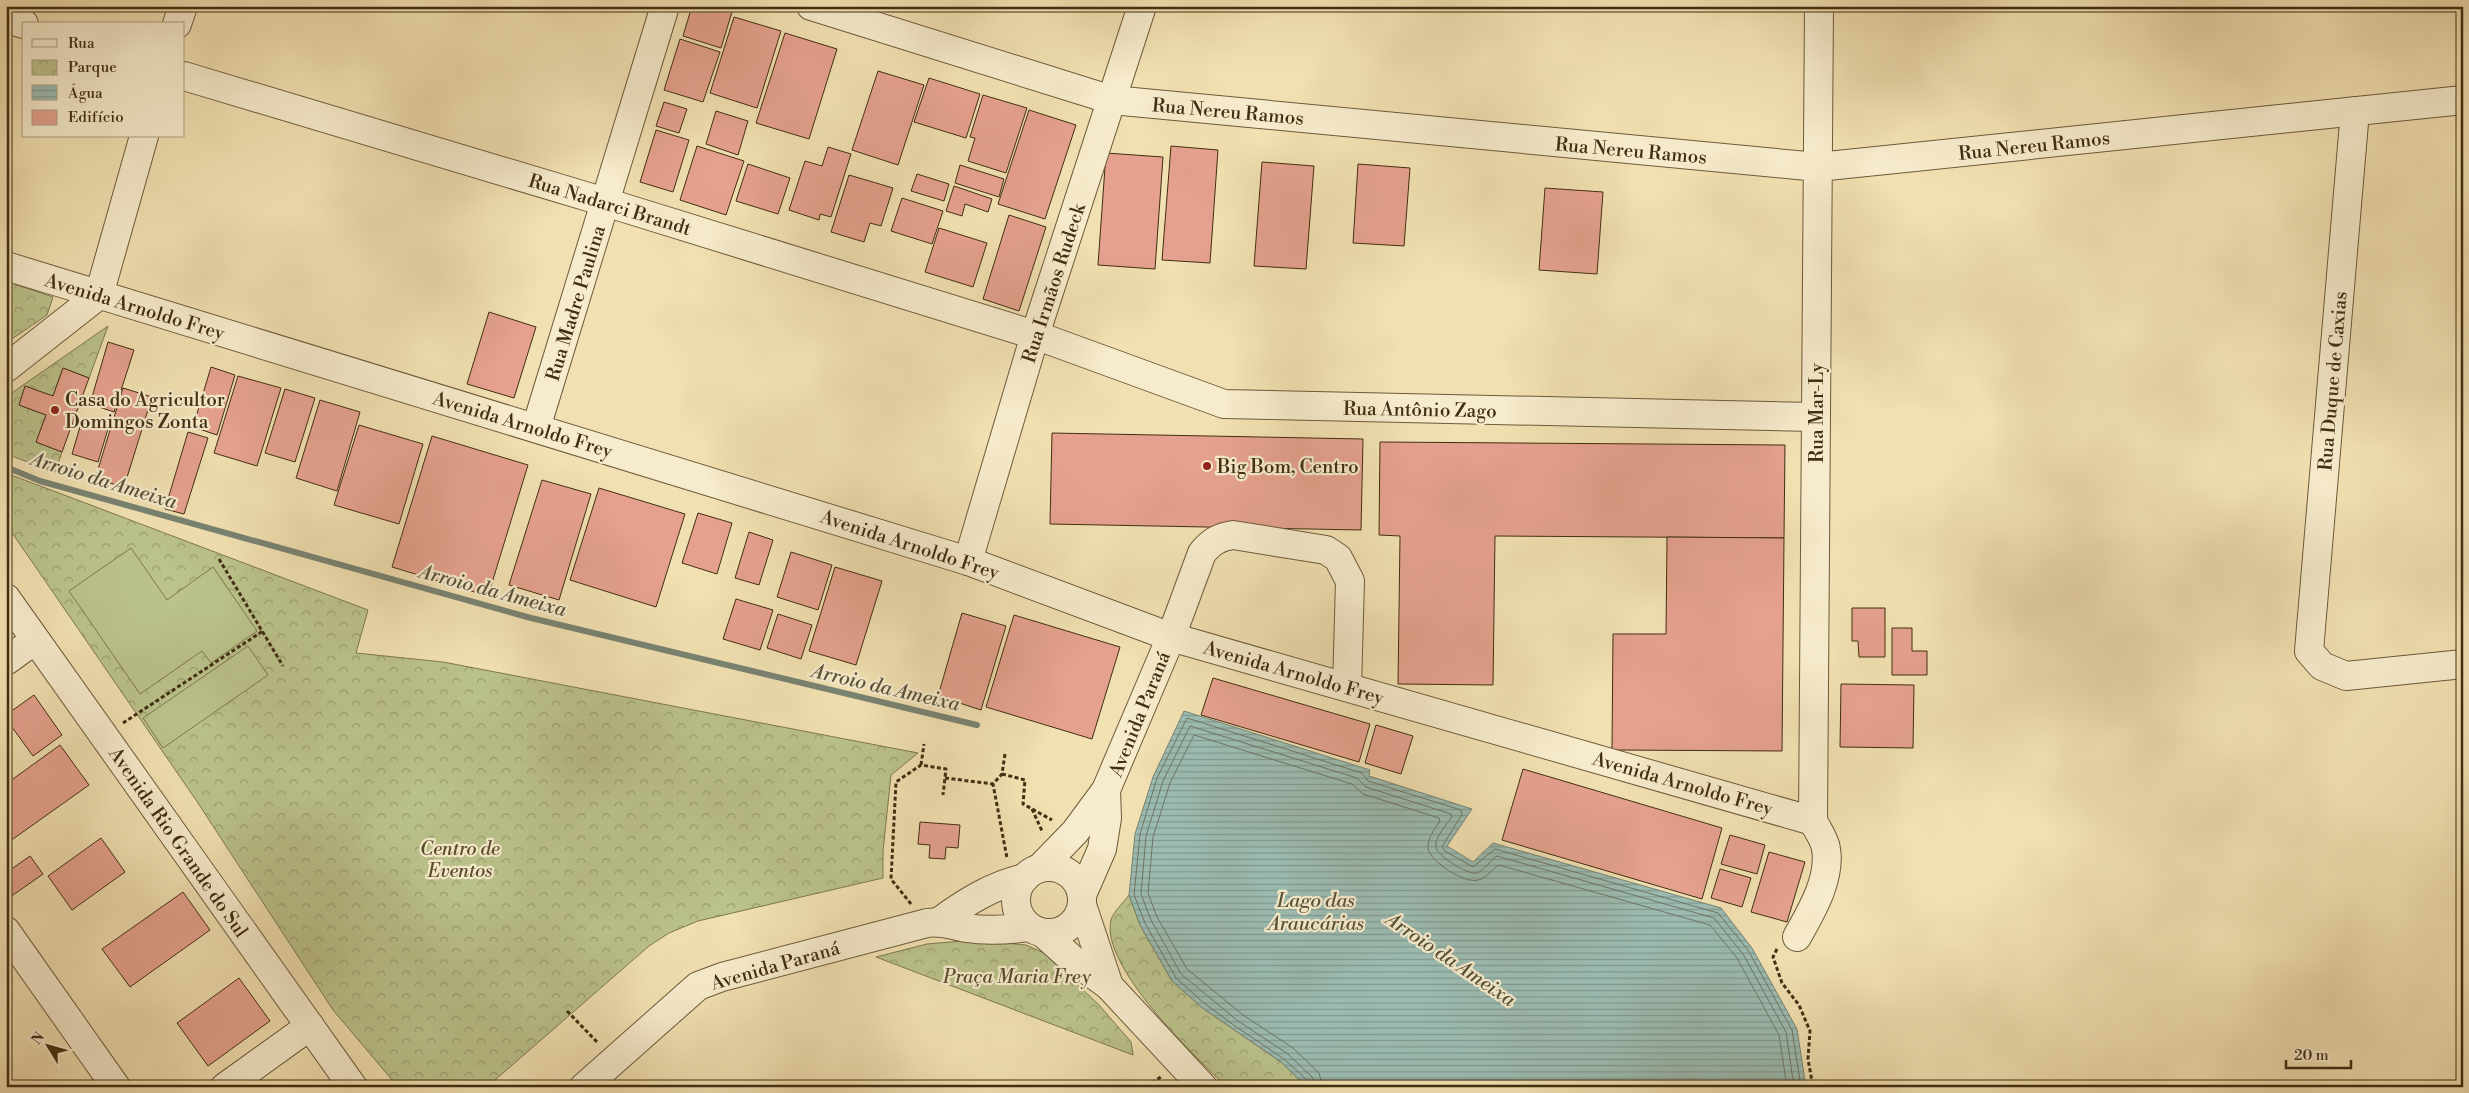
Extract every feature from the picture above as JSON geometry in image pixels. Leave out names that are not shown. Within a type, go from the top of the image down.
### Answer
[{"type":"street","points":[[178,22],[183,6]]},
{"type":"street","name":"Rua Madre Paulina","points":[[536,428],[665,6]]},
{"type":"street","name":"Rua Nereu Ramos","points":[[811,6],[1112,100],[1818,167],[2463,100]]},
{"type":"street","name":"Rua Irmãos Rudeck","points":[[968,561],[1035,335],[1142,6]]},
{"type":"street","name":"Rua Mar-Ly","points":[[1813,821],[1820,6]]},
{"type":"street","points":[[6,19],[22,23]]},
{"type":"street","name":"Rua Nadarci Brandt","points":[[185,76],[605,202],[1035,335]]},
{"type":"street","name":"Rua Duque de Caxias","points":[[2355,111],[2309,650],[2322,666],[2346,676],[2463,664]]},
{"type":"street","points":[[6,368],[99,295],[143,138]]},
{"type":"street","name":"Avenida Arnoldo Frey","points":[[6,266],[968,561],[1171,637],[1813,821]]},
{"type":"street","name":"Rua Antônio Zago","points":[[1035,335],[1224,404],[1816,417]]},
{"type":"street","name":"Avenida Paraná","points":[[584,1087],[698,986],[722,977],[934,922],[960,906],[1025,876],[1075,832],[1106,790],[1171,637],[1202,553],[1210,544],[1222,536],[1233,535],[1326,550],[1338,558],[1350,581],[1347,687]]},
{"type":"street","name":"Avenida Rio Grande do Sul","points":[[6,598],[353,1087]]},
{"type":"street","points":[[6,661],[35,640]]},
{"type":"street","name":"Avenida Paraná","points":[[934,922],[983,929],[1059,932],[1068,928],[1074,922],[1102,849],[1107,818],[1106,790]]},
{"type":"street","points":[[1797,937],[1810,913],[1824,879],[1826,849],[1813,821]]},
{"type":"street","points":[[1025,876],[1059,869],[1067,872],[1074,879],[1109,986]]},
{"type":"street","name":"Avenida Paraná","points":[[1025,876],[1020,886],[1016,904],[1021,918],[1036,930]]},
{"type":"street","points":[[1036,930],[1109,986],[1203,1087]]},
{"type":"street","points":[[6,931],[116,1087]]},
{"type":"street","points":[[225,1087],[310,1026]]},
{"type":"path","points":[[219,559],[283,666]]},
{"type":"path","points":[[103,735],[263,632]]},
{"type":"path","points":[[921,765],[924,744]]},
{"type":"path","points":[[993,784],[1002,774],[1005,754]]},
{"type":"path","points":[[934,922],[891,879],[896,782],[921,765],[946,769],[943,795]]},
{"type":"path","points":[[1002,774],[1026,780],[1023,804],[1075,832]]},
{"type":"path","points":[[945,778],[993,784]]},
{"type":"path","points":[[993,784],[1025,876]]},
{"type":"path","points":[[1797,937],[1781,942],[1772,957],[1782,982],[1798,1005],[1810,1031],[1808,1059],[1813,1087]]},
{"type":"path","points":[[567,1011],[614,1061]]},
{"type":"green space","points":[[8,282],[53,297],[47,315],[6,343],[6,289]]},
{"type":"green space","points":[[108,326],[89,378],[63,368],[53,396],[25,387],[19,405],[46,415],[36,442],[62,452],[55,472],[6,454],[6,397]]},
{"type":"green space","name":"Centro de Eventos","points":[[6,473],[368,610],[356,653],[443,662],[918,753],[891,775],[883,851],[883,878],[698,921],[669,933],[649,946],[487,1087],[398,1087],[333,1010],[198,803],[6,524]]},
{"type":"green space","points":[[131,548],[167,600],[213,567],[257,631],[211,663],[202,651],[140,694],[69,591]]},
{"type":"green space","points":[[248,646],[268,675],[163,748],[143,718]]},
{"type":"green space","points":[[1129,895],[1140,925],[1172,981],[1201,1007],[1281,1062],[1307,1087],[1227,1087],[1173,1033],[1134,985],[1120,961],[1112,939],[1112,917]]},
{"type":"green space","name":"Praça Maria Frey","points":[[973,940],[1026,945],[1044,953],[1099,1005],[1131,1042],[1133,1055],[876,957],[927,944]]},
{"type":"water","name":"Lago das Araucárias","points":[[1184,711],[1370,770],[1369,776],[1472,809],[1447,846],[1473,862],[1493,843],[1721,908],[1752,948],[1797,1029],[1806,1087],[1307,1087],[1281,1062],[1201,1007],[1172,981],[1140,925],[1129,895],[1135,834],[1153,777]]},
{"type":"building","points":[[692,6],[714,6],[732,12],[721,48],[683,36]]},
{"type":"building","points":[[734,17],[781,31],[757,108],[710,93]]},
{"type":"building","points":[[785,33],[837,49],[809,139],[756,123]]},
{"type":"building","points":[[680,39],[720,52],[703,102],[664,90]]},
{"type":"building","points":[[878,71],[924,85],[898,165],[852,150]]},
{"type":"building","points":[[929,78],[980,94],[966,138],[914,122]]},
{"type":"building","points":[[983,95],[1027,108],[1006,173],[968,161],[975,138],[970,137]]},
{"type":"building","points":[[664,102],[687,109],[679,133],[656,126]]},
{"type":"building","points":[[1029,110],[1076,125],[1045,219],[998,204]]},
{"type":"building","points":[[716,111],[748,121],[738,155],[706,144]]},
{"type":"building","points":[[656,130],[689,140],[673,192],[640,182]]},
{"type":"building","points":[[697,146],[744,161],[726,215],[680,200]]},
{"type":"building","points":[[1171,146],[1218,150],[1210,263],[1162,260]]},
{"type":"building","points":[[828,147],[851,154],[831,217],[820,214],[819,220],[789,210],[805,161],[822,166]]},
{"type":"building","points":[[1106,153],[1163,157],[1155,269],[1098,265]]},
{"type":"building","points":[[1262,162],[1314,166],[1306,269],[1254,266]]},
{"type":"building","points":[[748,164],[790,178],[778,214],[736,201]]},
{"type":"building","points":[[1358,164],[1410,168],[1404,246],[1353,243]]},
{"type":"building","points":[[960,165],[1004,179],[999,197],[955,183]]},
{"type":"building","points":[[917,174],[949,184],[944,201],[911,191]]},
{"type":"building","points":[[849,175],[893,188],[881,226],[870,223],[864,242],[831,232]]},
{"type":"building","points":[[954,186],[992,199],[988,212],[965,204],[962,216],[946,211]]},
{"type":"building","points":[[1545,188],[1603,192],[1597,274],[1539,270]]},
{"type":"building","points":[[902,198],[943,211],[932,244],[891,231]]},
{"type":"building","points":[[1009,215],[1046,227],[1019,311],[983,299]]},
{"type":"building","points":[[939,228],[987,243],[973,287],[925,272]]},
{"type":"building","points":[[489,312],[536,327],[514,398],[467,384]]},
{"type":"building","points":[[108,342],[134,350],[114,412],[90,404]]},
{"type":"building","points":[[211,367],[235,375],[217,435],[193,427]]},
{"type":"building","name":"Casa do Agricultor Domingos Zonta","points":[[63,368],[89,378],[62,452],[36,442],[46,415],[19,405],[25,386],[53,396]]},
{"type":"building","points":[[238,376],[281,388],[257,466],[214,453]]},
{"type":"building","points":[[123,388],[152,397],[124,487],[95,479]]},
{"type":"building","points":[[285,389],[315,398],[295,462],[265,453]]},
{"type":"building","points":[[320,400],[360,412],[337,491],[296,478]]},
{"type":"building","points":[[82,420],[108,429],[98,462],[72,454]]},
{"type":"building","points":[[359,425],[423,444],[399,524],[334,505]]},
{"type":"building","points":[[188,432],[208,438],[184,514],[165,509]]},
{"type":"building","name":"Big Bom, Centro","points":[[1052,433],[1363,439],[1361,530],[1050,524]]},
{"type":"building","points":[[432,436],[528,465],[488,596],[392,567]]},
{"type":"building","points":[[1380,442],[1785,445],[1784,538],[1495,536],[1493,685],[1398,684],[1400,536],[1379,535]]},
{"type":"building","points":[[542,480],[591,494],[559,600],[509,585]]},
{"type":"building","points":[[599,488],[685,514],[656,607],[570,580]]},
{"type":"building","points":[[698,513],[732,523],[717,574],[682,563]]},
{"type":"building","points":[[749,532],[773,540],[759,585],[735,578]]},
{"type":"building","points":[[1667,537],[1784,538],[1782,751],[1612,750],[1613,634],[1666,634]]},
{"type":"building","points":[[791,552],[832,565],[818,610],[777,597]]},
{"type":"building","points":[[835,567],[882,581],[856,665],[809,651]]},
{"type":"building","points":[[736,599],[773,610],[760,650],[723,639]]},
{"type":"building","points":[[1852,608],[1885,608],[1885,657],[1859,657],[1858,641],[1852,641]]},
{"type":"building","points":[[962,613],[1006,626],[981,710],[938,696]]},
{"type":"building","points":[[778,614],[812,625],[801,659],[767,648]]},
{"type":"building","points":[[1014,615],[1120,647],[1092,739],[986,707]]},
{"type":"building","points":[[1892,628],[1912,628],[1912,651],[1927,651],[1927,675],[1892,675]]},
{"type":"building","points":[[1213,678],[1370,724],[1359,762],[1201,715]]},
{"type":"building","points":[[1841,684],[1914,685],[1913,748],[1840,747]]},
{"type":"building","points":[[34,695],[62,735],[33,756],[6,719],[6,715]]},
{"type":"building","points":[[1376,725],[1413,736],[1401,774],[1365,763]]},
{"type":"building","points":[[60,745],[89,785],[6,844],[6,784]]},
{"type":"building","points":[[1523,769],[1722,828],[1702,899],[1502,840]]},
{"type":"building","points":[[920,822],[960,825],[958,848],[946,847],[945,859],[929,858],[930,845],[918,844]]},
{"type":"building","points":[[1730,835],[1765,845],[1757,874],[1721,864]]},
{"type":"building","points":[[101,838],[125,872],[72,910],[48,876]]},
{"type":"building","points":[[1769,852],[1805,862],[1787,922],[1751,912]]},
{"type":"building","points":[[30,856],[43,874],[6,900],[6,873]]},
{"type":"building","points":[[1720,869],[1751,878],[1742,907],[1711,898]]},
{"type":"building","points":[[183,892],[210,930],[130,987],[102,949]]},
{"type":"building","points":[[239,978],[270,1021],[208,1066],[177,1023]]},
{"type":"waterway","name":"Arroio da Ameixa","points":[[6,467],[40,481],[531,618],[977,725]]},
{"type":"place","name":"Casa do Agricultor Domingos Zonta","points":[[55,410]]},
{"type":"place","name":"Big Bom, Centro","points":[[1207,466]]}]
